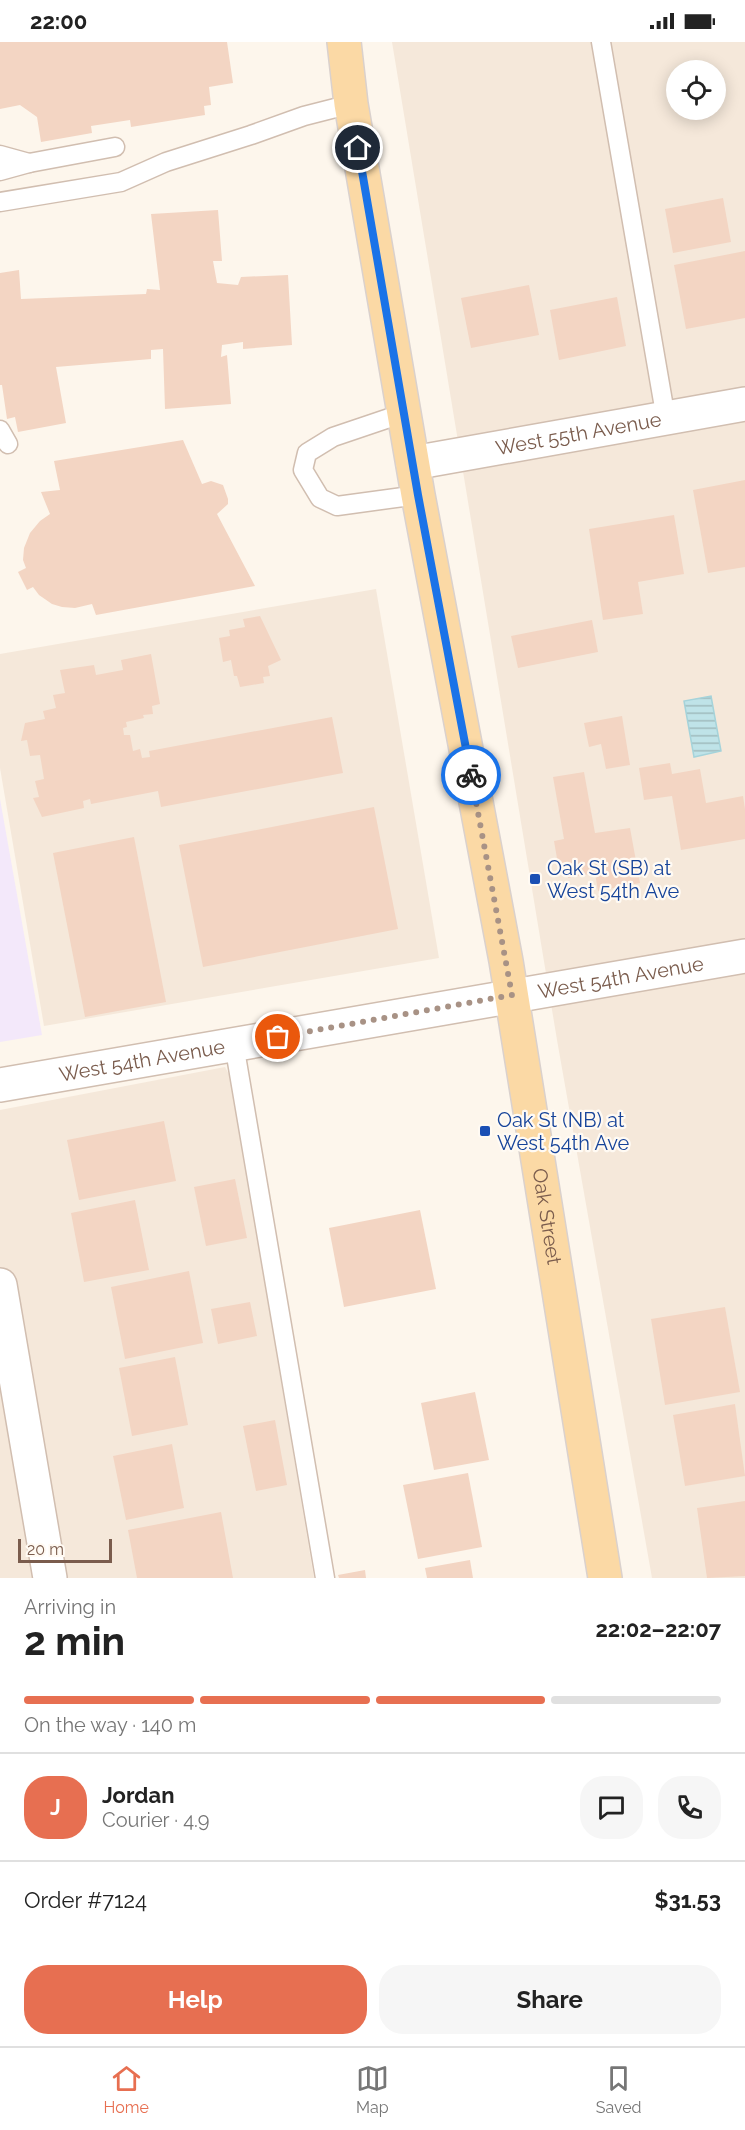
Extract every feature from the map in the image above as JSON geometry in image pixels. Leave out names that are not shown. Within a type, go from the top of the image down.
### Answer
[{"type":"main road","name":"Oak Street","points":[[344,42],[351,104],[418,495],[512,995],[605,1578]]},
{"type":"street","name":"West 55th Avenue","points":[[413,463],[745,404]]},
{"type":"street","name":"West 54th Avenue","points":[[0,1085],[745,956]]},
{"type":"street","points":[[0,1285],[50,1578]]},
{"type":"lane","points":[[601,42],[666,419]]},
{"type":"lane","points":[[0,202],[121,182],[166,162],[304,116],[351,104]]},
{"type":"lane","points":[[0,171],[29,163],[115,147]]},
{"type":"lane","points":[[0,155],[29,163]]},
{"type":"lane","points":[[404,413],[333,437],[307,453],[303,470],[320,498],[337,506],[418,495]]},
{"type":"lane","points":[[234,1044],[325,1578]]},
{"type":"shaded area","points":[[392,42],[745,42],[745,1578],[652,1578],[557,1040]]},
{"type":"shaded area","points":[[376,589],[439,958],[44,1026],[0,768],[0,654]]},
{"type":"shaded area","points":[[0,799],[42,1035],[0,1042]]},
{"type":"shaded area","points":[[225,1067],[230,1076],[314,1578],[0,1578],[0,1110]]},
{"type":"water","points":[[711,696],[721,751],[694,757],[684,701]]},
{"type":"building","points":[[0,42],[227,42],[233,83],[209,87],[211,105],[204,106],[205,115],[131,127],[130,120],[91,126],[92,133],[41,142],[37,117],[20,105],[0,109]]},
{"type":"building","points":[[723,198],[731,242],[673,253],[665,209]]},
{"type":"building","points":[[218,210],[222,261],[213,261],[217,283],[238,285],[241,277],[288,275],[292,345],[243,349],[243,342],[222,345],[221,357],[227,355],[231,404],[165,409],[163,349],[151,350],[151,359],[56,367],[66,423],[18,432],[15,417],[7,419],[2,385],[0,385],[0,273],[19,270],[21,299],[146,294],[147,289],[160,290],[151,214]]},
{"type":"building","points":[[745,251],[745,318],[686,329],[674,265]]},
{"type":"building","points":[[529,285],[539,335],[471,348],[461,298]]},
{"type":"building","points":[[617,297],[626,346],[559,360],[550,310]]},
{"type":"building","points":[[183,440],[202,484],[211,481],[223,485],[228,504],[217,514],[255,586],[96,615],[92,604],[75,608],[62,607],[52,604],[39,595],[33,587],[27,590],[18,572],[26,568],[23,560],[24,548],[30,533],[40,521],[50,514],[41,492],[60,490],[54,461]]},
{"type":"building","points":[[745,480],[745,567],[708,573],[693,490]]},
{"type":"building","points":[[674,515],[684,574],[638,582],[643,614],[603,620],[589,529]]},
{"type":"building","points":[[260,616],[281,660],[268,666],[270,676],[263,677],[264,683],[240,687],[237,676],[234,676],[231,660],[223,662],[219,638],[230,636],[229,630],[245,627],[243,619]]},
{"type":"building","points":[[592,620],[598,652],[518,668],[511,636]]},
{"type":"building","points":[[151,654],[160,704],[152,706],[153,714],[143,715],[144,718],[126,722],[127,727],[123,728],[124,735],[130,735],[133,751],[140,749],[142,758],[150,757],[149,751],[332,717],[343,773],[161,807],[158,791],[91,804],[90,799],[83,801],[84,808],[42,817],[33,798],[39,797],[35,781],[44,779],[40,755],[30,756],[27,740],[21,741],[25,723],[45,719],[43,711],[56,708],[53,695],[65,693],[60,670],[94,665],[96,675],[123,670],[121,660]]},
{"type":"building","points":[[622,716],[630,765],[606,769],[601,744],[589,747],[584,723]]},
{"type":"building","points":[[670,763],[672,774],[700,769],[706,803],[743,796],[745,839],[681,850],[672,796],[644,800],[639,768]]},
{"type":"building","points":[[584,772],[595,833],[630,828],[640,883],[598,891],[595,873],[568,878],[566,868],[559,870],[554,841],[564,839],[553,777]]},
{"type":"building","points":[[374,807],[398,929],[203,967],[179,845]]},
{"type":"building","points":[[134,837],[166,1002],[85,1017],[53,853]]},
{"type":"building","points":[[164,1121],[176,1181],[79,1200],[67,1140]]},
{"type":"building","points":[[235,1179],[247,1238],[206,1246],[194,1187]]},
{"type":"building","points":[[135,1200],[149,1270],[84,1282],[71,1213]]},
{"type":"building","points":[[420,1210],[436,1289],[344,1307],[329,1228]]},
{"type":"building","points":[[189,1271],[203,1343],[125,1359],[111,1287]]},
{"type":"building","points":[[250,1302],[257,1336],[218,1344],[211,1309]]},
{"type":"building","points":[[725,1307],[740,1392],[665,1405],[651,1319]]},
{"type":"building","points":[[175,1357],[188,1425],[132,1436],[119,1368]]},
{"type":"building","points":[[475,1392],[489,1460],[434,1470],[421,1403]]},
{"type":"building","points":[[735,1404],[745,1476],[685,1486],[673,1415]]},
{"type":"building","points":[[275,1420],[287,1485],[256,1491],[243,1426]]},
{"type":"building","points":[[172,1444],[184,1508],[126,1520],[113,1456]]},
{"type":"building","points":[[468,1473],[482,1547],[418,1559],[403,1485]]},
{"type":"building","points":[[745,1501],[745,1576],[707,1578],[697,1508]]},
{"type":"building","points":[[221,1512],[233,1578],[137,1578],[128,1530]]},
{"type":"building","points":[[470,1560],[473,1578],[427,1578],[425,1568]]},
{"type":"building","points":[[365,1570],[366,1578],[339,1578],[338,1575]]},
{"type":"way so far","points":[[278,1037],[512,995],[471,775]]},
{"type":"place","name":"Oak St (SB) at West 54th Ave","points":[[535,879]]},
{"type":"place","name":"Oak St (NB) at West 54th Ave","points":[[485,1131]]},
{"type":"route","points":[[358,148],[418,495],[471,775]]}]
